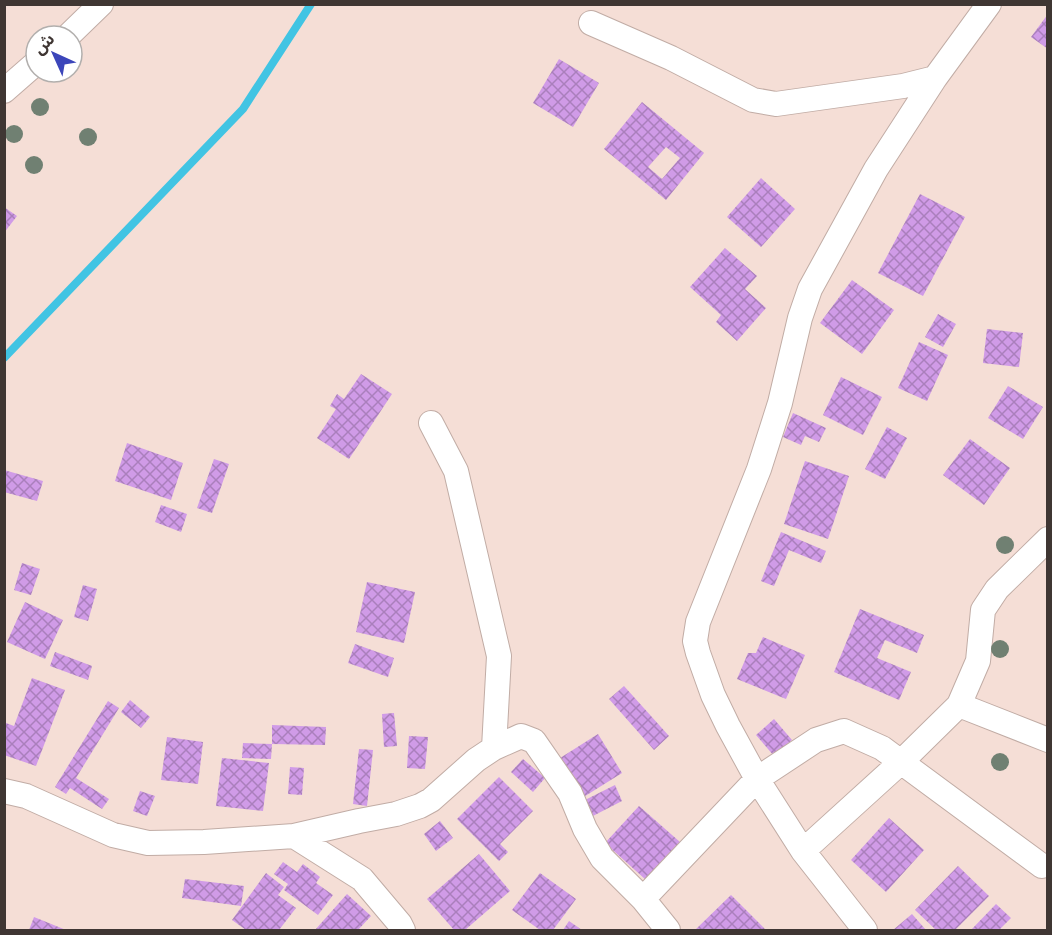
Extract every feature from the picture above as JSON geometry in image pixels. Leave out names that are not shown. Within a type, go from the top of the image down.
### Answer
[{"type":"street","points":[[80,24],[101,4]]},
{"type":"street","points":[[865,930],[803,851],[757,778],[728,726],[704,673],[695,642],[698,622],[759,469],[780,402],[800,318],[810,289],[876,169],[935,78],[989,4]]},
{"type":"street","points":[[591,23],[671,58],[765,104],[892,87],[935,78]]},
{"type":"street","points":[[4,91],[24,74]]},
{"type":"street","points":[[431,423],[456,471],[499,656],[494,748]]},
{"type":"street","points":[[803,851],[901,762],[958,705],[978,661],[983,610],[997,589],[1047,539]]},
{"type":"street","points":[[958,705],[1047,740]]},
{"type":"street","points":[[643,899],[757,778],[816,740],[844,731],[882,748],[1042,866]]},
{"type":"street","points":[[4,791],[26,796],[112,835],[148,843],[294,836],[396,814],[420,806],[431,800],[476,760],[494,748],[521,736],[534,741],[570,793],[585,829],[602,858],[643,899],[668,930]]},
{"type":"street","points":[[294,836],[362,879],[403,930]]},
{"type":"building","points":[[1048,14],[1048,49],[1031,37]]},
{"type":"building","points":[[559,59],[599,83],[573,127],[533,103]]},
{"type":"building","points":[[642,102],[704,153],[666,200],[604,149]],"holes":[[[666,147],[680,158],[662,179],[648,167]]]},
{"type":"building","points":[[761,178],[795,209],[761,247],[727,217]]},
{"type":"building","points":[[920,194],[965,217],[923,296],[878,273]]},
{"type":"building","points":[[4,207],[17,216],[4,233]]},
{"type":"building","points":[[725,248],[757,276],[745,289],[766,308],[737,341],[716,322],[721,315],[690,287]]},
{"type":"building","points":[[852,280],[894,310],[862,354],[820,323]]},
{"type":"building","points":[[938,314],[956,324],[943,347],[925,337]]},
{"type":"building","points":[[987,329],[1023,333],[1019,367],[983,363]]},
{"type":"building","points":[[919,342],[948,355],[927,401],[898,388]]},
{"type":"building","points":[[361,374],[392,394],[349,459],[317,438],[336,409],[330,406],[337,394],[344,399]]},
{"type":"building","points":[[841,377],[882,397],[863,435],[823,415]]},
{"type":"building","points":[[1008,386],[1043,407],[1023,439],[988,418]]},
{"type":"building","points":[[793,413],[826,428],[819,442],[805,436],[801,445],[783,437]]},
{"type":"building","points":[[887,427],[907,438],[885,479],[865,469]]},
{"type":"building","points":[[970,439],[1010,468],[984,505],[943,475]]},
{"type":"building","points":[[127,443],[183,463],[171,500],[115,481]]},
{"type":"building","points":[[214,459],[229,464],[212,513],[197,508]]},
{"type":"building","points":[[805,461],[849,476],[828,539],[784,524]]},
{"type":"building","points":[[4,470],[43,481],[37,501],[4,492]]},
{"type":"building","points":[[161,505],[187,514],[181,532],[155,522]]},
{"type":"building","points":[[781,532],[826,551],[821,563],[789,550],[774,586],[761,581]]},
{"type":"building","points":[[22,563],[40,569],[31,595],[14,590]]},
{"type":"building","points":[[367,582],[415,592],[404,643],[356,632]]},
{"type":"building","points":[[83,585],[97,589],[88,621],[74,617]]},
{"type":"building","points":[[25,602],[63,620],[45,659],[7,642]]},
{"type":"building","points":[[860,609],[924,635],[917,653],[885,640],[877,658],[911,672],[899,700],[834,672]]},
{"type":"building","points":[[763,637],[805,655],[786,699],[737,679],[748,653],[756,653]]},
{"type":"building","points":[[355,644],[394,658],[388,677],[348,663]]},
{"type":"building","points":[[55,652],[92,666],[88,680],[50,666]]},
{"type":"building","points":[[32,678],[65,690],[36,766],[4,755],[4,727],[6,723],[14,726]]},
{"type":"building","points":[[624,686],[669,736],[654,750],[609,699]]},
{"type":"building","points":[[130,700],[150,717],[141,728],[121,712]]},
{"type":"building","points":[[108,701],[119,708],[76,778],[109,799],[102,809],[70,788],[66,794],[55,787]]},
{"type":"building","points":[[394,713],[397,746],[384,747],[382,714]]},
{"type":"building","points":[[774,719],[792,740],[774,756],[756,735]]},
{"type":"building","points":[[272,725],[326,727],[325,745],[272,744]]},
{"type":"building","points":[[598,734],[622,773],[582,798],[557,760]]},
{"type":"building","points":[[409,736],[428,737],[425,769],[407,768]]},
{"type":"building","points":[[167,737],[203,742],[198,784],[161,780]]},
{"type":"building","points":[[243,743],[272,744],[271,759],[242,758]]},
{"type":"building","points":[[359,749],[373,750],[367,806],[353,804]]},
{"type":"building","points":[[222,758],[269,763],[263,811],[216,806]]},
{"type":"building","points":[[523,759],[545,778],[533,792],[511,772]]},
{"type":"building","points":[[290,767],[304,768],[302,795],[288,794]]},
{"type":"building","points":[[499,777],[533,811],[500,844],[508,852],[499,861],[457,819]]},
{"type":"building","points":[[615,785],[622,801],[591,817],[583,801]]},
{"type":"building","points":[[140,791],[155,796],[147,816],[133,811]]},
{"type":"building","points":[[639,806],[680,842],[646,880],[605,843]]},
{"type":"building","points":[[889,818],[924,850],[886,892],[851,860]]},
{"type":"building","points":[[440,821],[453,838],[436,851],[424,834]]},
{"type":"building","points":[[479,854],[510,891],[465,930],[454,930],[427,899]]},
{"type":"building","points":[[283,862],[297,872],[303,864],[320,877],[316,883],[333,895],[318,915],[284,890],[288,884],[274,874]]},
{"type":"building","points":[[958,866],[989,896],[955,930],[936,930],[915,910]]},
{"type":"building","points":[[266,873],[284,887],[278,895],[296,908],[279,930],[246,930],[232,920]]},
{"type":"building","points":[[540,873],[576,899],[553,930],[540,930],[512,910]]},
{"type":"building","points":[[185,879],[244,886],[241,906],[182,898]]},
{"type":"building","points":[[347,894],[371,916],[358,930],[315,930]]},
{"type":"building","points":[[731,895],[765,929],[695,930]]},
{"type":"building","points":[[996,904],[1011,918],[999,930],[971,930]]},
{"type":"building","points":[[912,914],[926,930],[893,930]]},
{"type":"building","points":[[34,917],[66,930],[29,930]]},
{"type":"building","points":[[569,921],[582,930],[563,930]]},
{"type":"waterway","points":[[4,358],[243,109],[311,4]]}]
